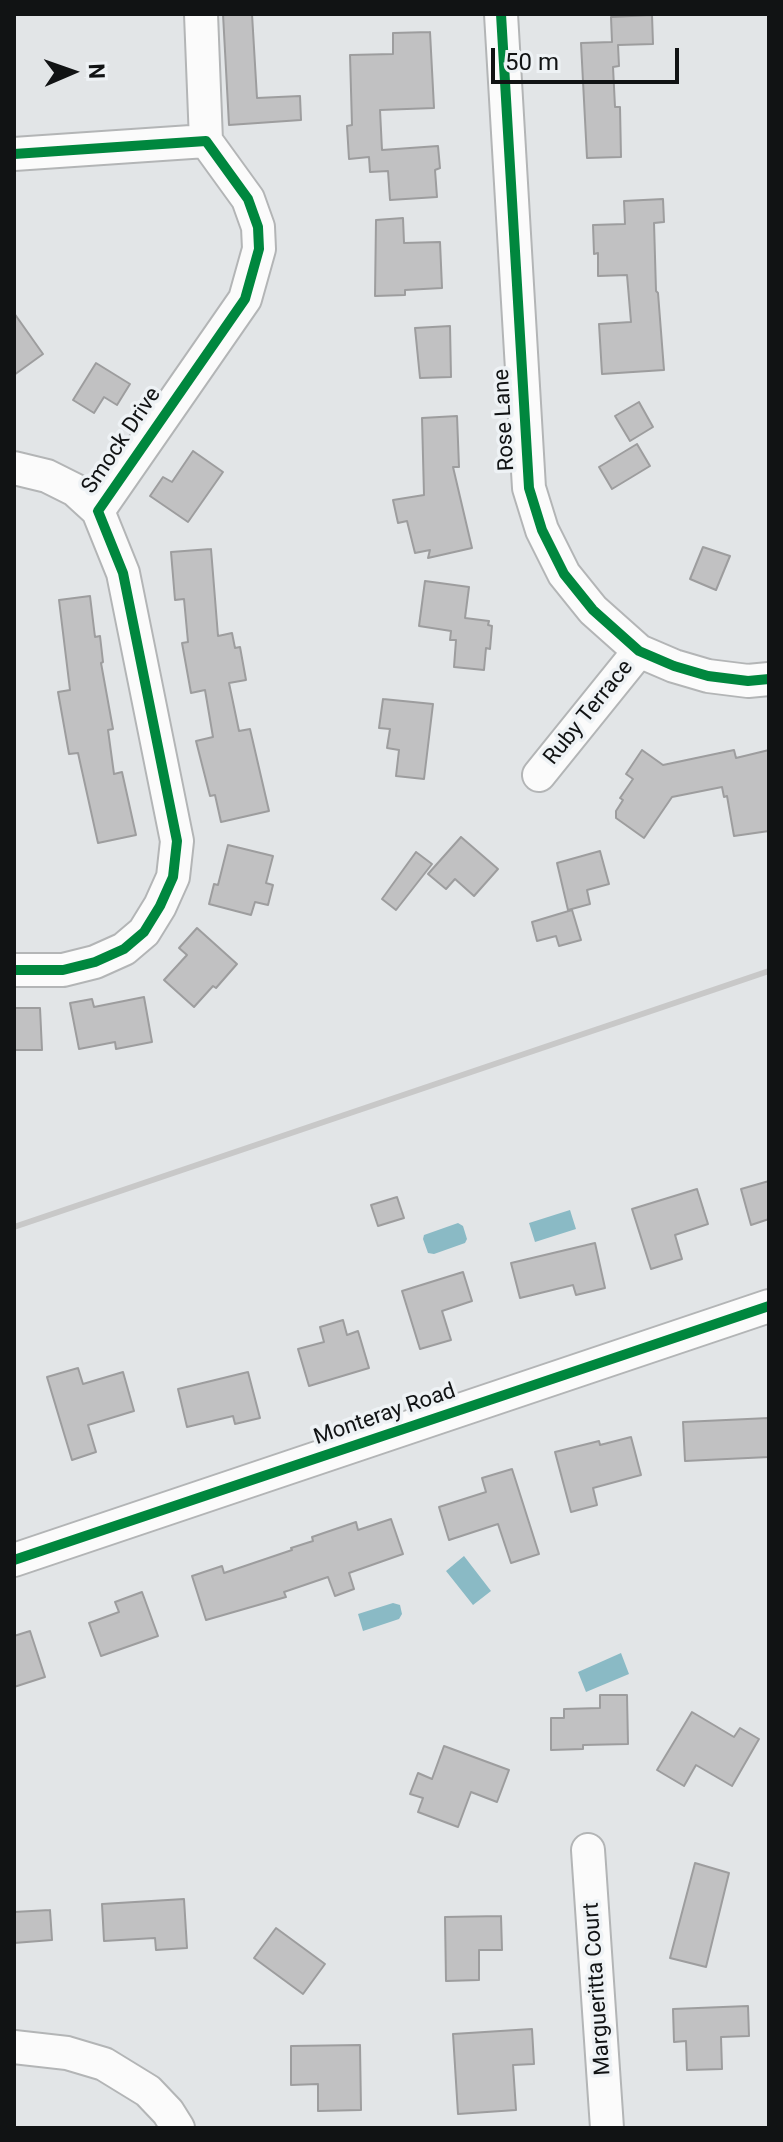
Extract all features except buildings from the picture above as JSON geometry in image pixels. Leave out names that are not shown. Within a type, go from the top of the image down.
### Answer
[{"type":"street","points":[[14,154],[206,141],[201,14]]},
{"type":"street","name":"Rose Lane","points":[[501,14],[529,488],[542,530],[564,574],[593,610],[639,651],[708,676],[748,681],[769,679]]},
{"type":"street","name":"Smock Drive","points":[[14,970],[63,970],[95,962],[124,949],[144,932],[173,877],[177,841],[123,573],[98,511],[245,299],[254,272],[259,249],[258,227],[248,199],[206,141]]},
{"type":"street","points":[[14,468],[47,476],[75,490],[98,511]]},
{"type":"street","name":"Ruby Terrace","points":[[539,775],[639,651]]},
{"type":"street","name":"Monteray Road","points":[[14,1560],[769,1306]]},
{"type":"street","name":"Margueritta Court","points":[[588,1850],[607,2128]]},
{"type":"street","points":[[14,2047],[67,2053],[104,2064],[148,2091],[178,2128]]},
{"type":"water","points":[[570,1210],[576,1229],[535,1242],[529,1223]]},
{"type":"water","points":[[458,1223],[463,1226],[467,1239],[465,1243],[434,1254],[428,1253],[424,1235]]},
{"type":"water","points":[[464,1556],[491,1591],[473,1605],[446,1571]]},
{"type":"water","points":[[393,1603],[400,1605],[402,1614],[399,1619],[363,1631],[358,1614]]},
{"type":"water","points":[[621,1653],[629,1674],[586,1692],[578,1672]]},
{"type":"railway","points":[[14,1227],[769,971]]},
{"type":"cycle path","points":[[501,14],[529,488],[542,530],[564,574],[593,610],[639,651],[708,676],[748,681],[769,679]]},
{"type":"cycle path","points":[[14,154],[206,141],[248,199],[258,227],[259,249],[245,299],[98,511],[123,573],[177,841],[173,877],[144,932],[124,949],[95,962],[63,970],[14,970]]},
{"type":"cycle path","points":[[14,1560],[769,1306]]}]
